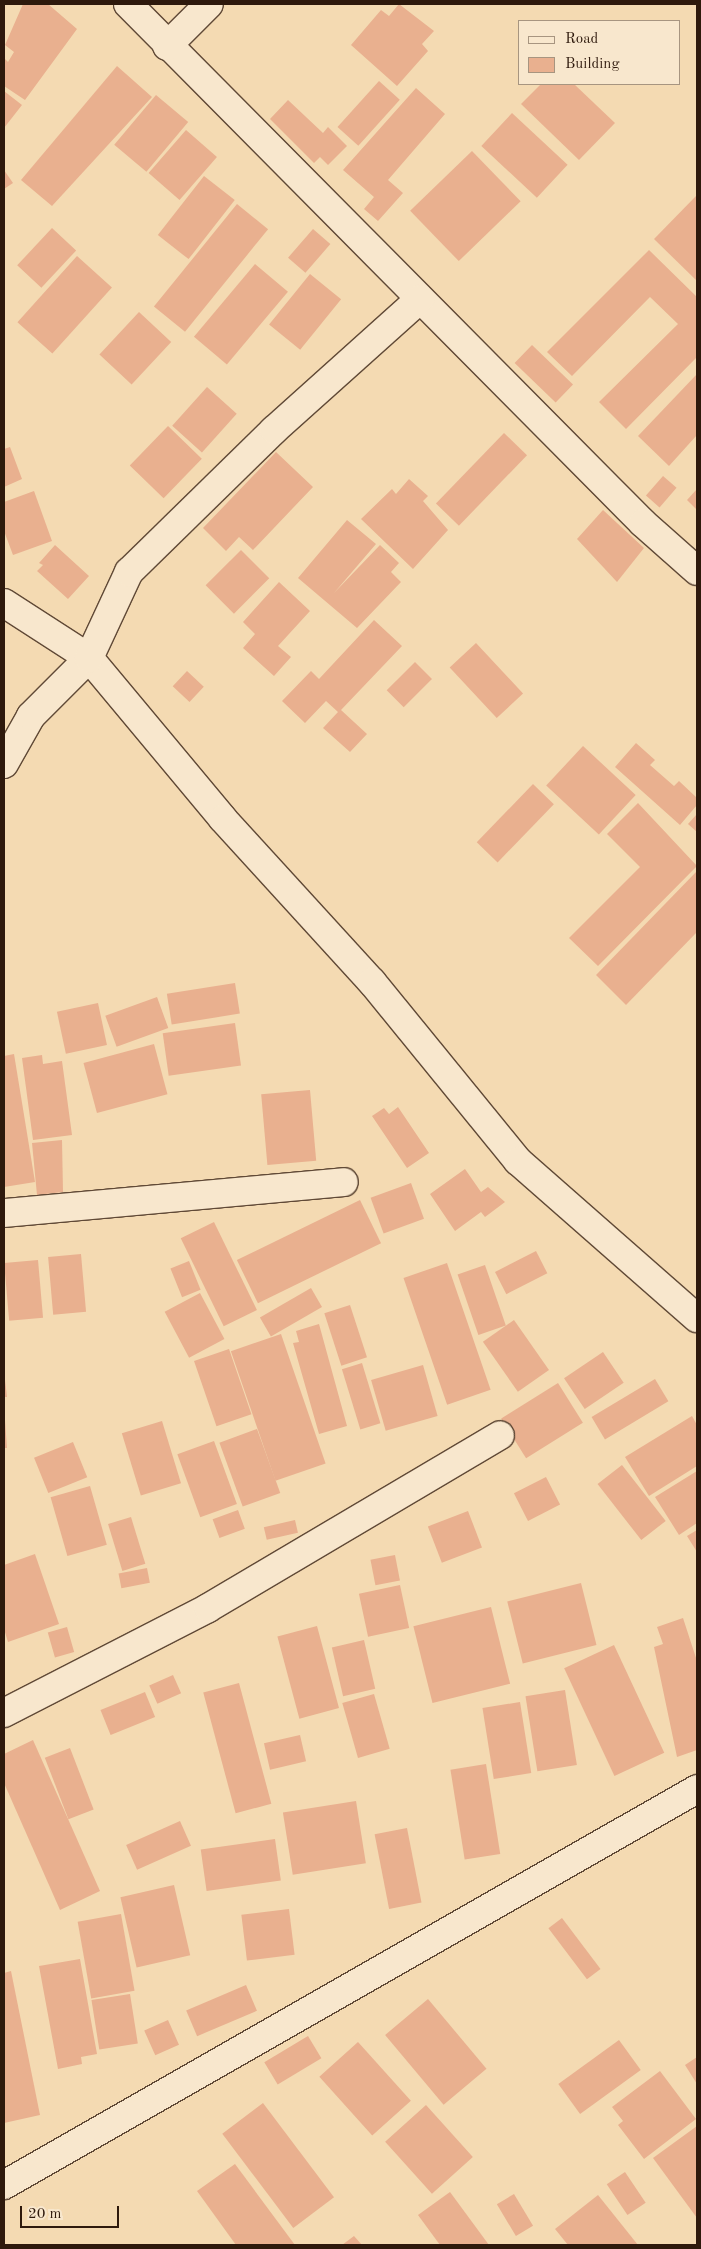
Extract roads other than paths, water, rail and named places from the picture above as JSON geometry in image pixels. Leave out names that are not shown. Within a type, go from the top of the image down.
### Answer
[{"type":"street","points":[[128,4],[167,46],[644,523],[697,571]]},
{"type":"street","points":[[167,46],[209,4]]},
{"type":"street","points":[[4,764],[31,716],[89,658],[128,572],[274,430],[420,299]]},
{"type":"street","points":[[4,603],[89,658],[223,818],[372,982],[518,1161],[697,1318]]},
{"type":"street","points":[[4,1212],[344,1182]]},
{"type":"street","points":[[4,1713],[208,1608],[500,1435]]},
{"type":"street","points":[[4,2185],[697,1789]]}]
